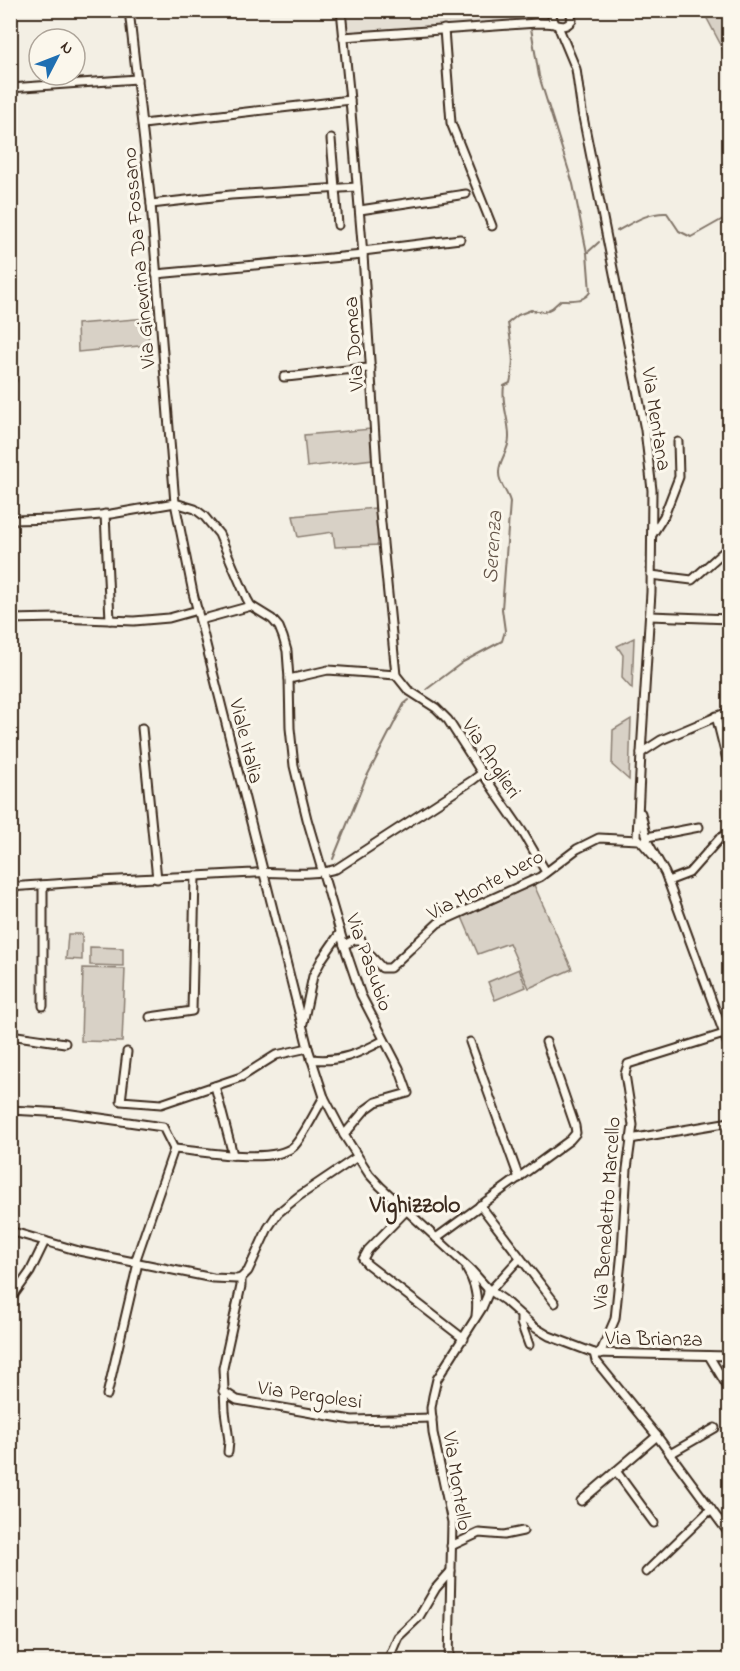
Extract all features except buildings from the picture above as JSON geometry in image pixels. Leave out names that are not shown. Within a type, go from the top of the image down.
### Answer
[{"type":"street","name":"Via Ginevrina Da Fossano","points":[[129,10],[143,124],[175,503]]},
{"type":"street","name":"Via Domea","points":[[341,10],[360,210],[380,513],[396,675]]},
{"type":"street","points":[[343,37],[572,20],[570,10]]},
{"type":"street","name":"Via Mentana","points":[[557,21],[576,69],[582,112],[645,430],[652,490],[650,616],[640,753],[639,806],[642,837]]},
{"type":"street","points":[[444,29],[451,123],[492,226]]},
{"type":"street","points":[[10,88],[137,79]]},
{"type":"street","points":[[143,124],[350,100]]},
{"type":"street","points":[[331,140],[338,225]]},
{"type":"street","points":[[150,204],[231,195],[357,187]]},
{"type":"street","points":[[360,210],[466,194]]},
{"type":"street","points":[[156,274],[363,253],[460,239]]},
{"type":"street","points":[[284,377],[371,368]]},
{"type":"street","points":[[652,535],[664,516],[679,477],[678,442]]},
{"type":"street","points":[[10,520],[57,519],[175,503],[195,509],[219,534],[251,606],[200,620]]},
{"type":"street","name":"Viale Italia","points":[[175,503],[200,620],[308,1048]]},
{"type":"street","points":[[105,514],[110,620]]},
{"type":"street","points":[[651,575],[692,580],[729,546]]},
{"type":"street","name":"Via Pasubio","points":[[251,606],[272,619],[279,627],[286,651],[294,766],[322,873],[360,995],[399,1068],[408,1093],[376,1102],[365,1110],[344,1135]]},
{"type":"street","points":[[10,619],[134,621],[169,618],[198,610]]},
{"type":"street","points":[[650,616],[729,619]]},
{"type":"street","points":[[289,679],[328,670],[396,675]]},
{"type":"street","name":"Via Anglieri","points":[[396,675],[408,690],[436,708],[448,720],[522,831],[546,872]]},
{"type":"street","points":[[640,753],[662,740],[729,711]]},
{"type":"street","points":[[716,716],[729,772]]},
{"type":"street","points":[[142,728],[157,879]]},
{"type":"street","points":[[10,887],[263,872],[322,873],[336,869],[482,773]]},
{"type":"street","name":"Via Monte Nero","points":[[344,945],[354,940],[361,940],[369,954],[382,968],[390,968],[438,923],[540,877],[577,849],[599,838],[626,840],[699,827]]},
{"type":"street","points":[[668,881],[689,873],[720,838],[729,833]]},
{"type":"street","points":[[642,837],[668,881],[729,1050]]},
{"type":"street","points":[[150,1017],[192,1011],[195,876]]},
{"type":"street","points":[[43,885],[43,1006]]},
{"type":"street","points":[[302,1025],[313,976],[340,933]]},
{"type":"street","name":"Via Benedetto Marcello","points":[[597,1354],[615,1319],[633,1125],[625,1074],[628,1064],[724,1034]]},
{"type":"street","points":[[10,1035],[65,1044]]},
{"type":"street","points":[[311,1059],[349,1057],[384,1040]]},
{"type":"street","points":[[470,1042],[519,1178]]},
{"type":"street","points":[[436,1238],[570,1140],[576,1133],[546,1042]]},
{"type":"street","points":[[127,1052],[121,1101],[161,1104],[241,1077],[276,1055],[308,1048],[324,1097],[357,1157],[380,1186],[476,1275],[488,1290]]},
{"type":"street","points":[[215,1086],[233,1155]]},
{"type":"street","points":[[174,1149],[242,1156],[270,1155],[293,1147],[324,1097]]},
{"type":"street","points":[[10,1110],[65,1113],[163,1127],[174,1149],[136,1263],[107,1395]]},
{"type":"street","points":[[630,1139],[729,1122]]},
{"type":"street","points":[[10,1231],[79,1251],[136,1263],[213,1278],[241,1278],[248,1271],[268,1228],[278,1213],[357,1157]]},
{"type":"street","points":[[480,1205],[555,1303]]},
{"type":"street","points":[[406,1211],[368,1250],[363,1259],[464,1339]]},
{"type":"street","points":[[10,1300],[30,1272],[45,1241]]},
{"type":"street","points":[[476,1293],[482,1299],[520,1258]]},
{"type":"street","points":[[462,1263],[471,1278],[476,1293],[476,1319]]},
{"type":"street","points":[[228,1452],[223,1368],[242,1286],[241,1278]]},
{"type":"street","points":[[476,1293],[480,1285],[488,1290]]},
{"type":"street","name":"Via Brianza","points":[[488,1290],[534,1327],[549,1336],[597,1354],[729,1356]]},
{"type":"street","name":"Via Montello","points":[[449,1660],[451,1517],[433,1432],[434,1387],[476,1319],[488,1290]]},
{"type":"street","points":[[521,1316],[520,1323],[529,1345]]},
{"type":"street","points":[[597,1354],[596,1361],[657,1436],[729,1535]]},
{"type":"street","points":[[709,1356],[729,1391]]},
{"type":"street","name":"Via Pergolesi","points":[[223,1391],[237,1400],[352,1420],[432,1418]]},
{"type":"street","points":[[670,1454],[715,1428]]},
{"type":"street","points":[[582,1501],[657,1436]]},
{"type":"street","points":[[616,1471],[654,1523]]},
{"type":"street","points":[[646,1572],[711,1509]]},
{"type":"street","points":[[722,1524],[729,1517]]},
{"type":"street","points":[[451,1546],[479,1533],[504,1535],[523,1531]]},
{"type":"street","points":[[388,1660],[398,1637],[419,1617],[436,1588],[451,1571]]},
{"type":"shaded area","points":[[346,11],[526,11],[527,19],[349,33]]},
{"type":"shaded area","points":[[703,11],[729,11],[729,75],[722,47]]},
{"type":"shaded area","points":[[147,318],[149,345],[78,352],[77,324]]},
{"type":"shaded area","points":[[371,429],[373,459],[307,467],[304,435]]},
{"type":"shaded area","points":[[375,508],[380,545],[335,547],[333,532],[298,537],[293,516]]},
{"type":"shaded area","points":[[634,638],[632,689],[622,678],[623,655],[617,646]]},
{"type":"shaded area","points":[[631,719],[629,780],[612,765],[613,730]]},
{"type":"shaded area","points":[[534,885],[572,969],[529,988],[509,943],[478,954],[462,917]]},
{"type":"shaded area","points":[[68,934],[82,934],[82,960],[66,959]]},
{"type":"shaded area","points":[[90,947],[123,948],[123,966],[90,965]]},
{"type":"shaded area","points":[[83,968],[125,969],[122,1042],[81,1041]]},
{"type":"shaded area","points":[[519,969],[526,987],[495,1000],[488,982]]},
{"type":"waterway","name":"Serenza","points":[[427,689],[463,662],[502,641],[505,631],[502,609],[510,502],[500,480],[499,472],[509,441],[503,392],[504,386],[510,383],[513,368],[508,323],[518,315],[531,310],[544,312],[561,300],[581,299],[590,292],[587,253],[573,184],[539,76],[528,10]]},
{"type":"waterway","name":"Serenza","points":[[617,231],[647,216],[667,213],[679,231],[691,237],[730,215]]},
{"type":"waterway","name":"Serenza","points":[[587,253],[599,242]]},
{"type":"waterway","name":"Serenza","points":[[333,859],[365,780],[404,704],[409,700]]},
{"type":"waterway","points":[[631,1660],[641,1657],[657,1660]]},
{"type":"waterway","points":[[725,1660],[730,1658]]},
{"type":"district","name":"Vighizzolo","points":[[415,1204]]}]
